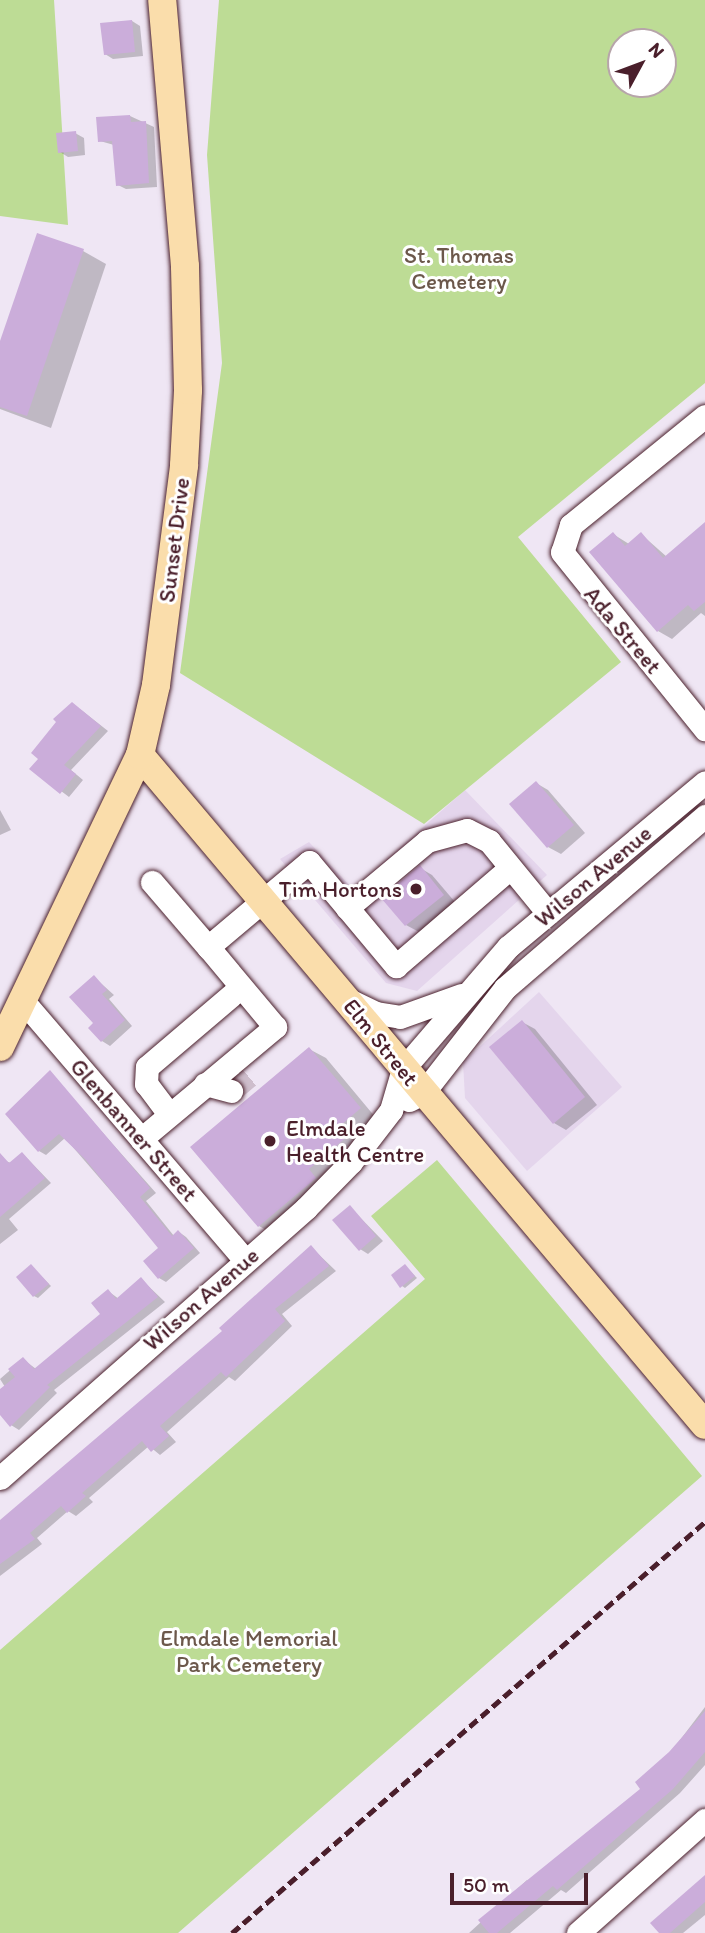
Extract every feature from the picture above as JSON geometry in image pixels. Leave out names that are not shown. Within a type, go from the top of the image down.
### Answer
[{"type":"main road","name":"Sunset Drive","points":[[0,1047],[140,755],[156,685],[187,433],[185,266],[162,0]]},
{"type":"main road","name":"Elm Street","points":[[140,755],[705,1425]]},
{"type":"street","name":"Ada Street","points":[[705,416],[571,525],[563,543],[565,561],[705,729]]},
{"type":"street","name":"Wilson Avenue","points":[[0,1478],[351,1162],[391,1110],[403,1069],[508,947],[705,782]]},
{"type":"street","name":"Wilson Avenue","points":[[391,1110],[423,1093],[505,988],[650,860],[705,816]]},
{"type":"street","points":[[347,908],[427,841],[447,833],[477,831],[548,913]]},
{"type":"street","points":[[633,841],[650,860]]},
{"type":"street","points":[[208,947],[309,862],[396,966],[510,868]]},
{"type":"street","points":[[141,1139],[275,1027],[152,882]]},
{"type":"street","points":[[169,1114],[146,1084],[147,1067],[241,987]]},
{"type":"street","points":[[345,998],[376,1013],[400,1017],[467,992]]},
{"type":"street","name":"Glenbanner Street","points":[[23,1001],[245,1260]]},
{"type":"street","points":[[246,1051],[250,1075]]},
{"type":"street","points":[[205,1084],[231,1091]]},
{"type":"street","points":[[578,1933],[705,1820]]},
{"type":"shaded area","points":[[465,790],[547,875],[417,991],[386,983],[280,859],[309,842],[353,889]]},
{"type":"shaded area","points":[[539,992],[622,1087],[527,1171],[465,1098],[463,1062]]},
{"type":"green space","points":[[0,0],[54,0],[68,225],[0,216]]},
{"type":"green space","name":"St. Thomas Cemetery","points":[[219,0],[705,0],[705,383],[518,537],[621,662],[424,824],[180,673],[222,363],[207,155]]},
{"type":"green space","name":"Elmdale Memorial Park Cemetery","points":[[437,1160],[702,1476],[178,1933],[0,1933],[0,1650],[425,1279],[371,1216]]},
{"type":"building","points":[[132,20],[135,52],[104,55],[100,23]]},
{"type":"building","points":[[130,115],[131,122],[146,121],[149,183],[116,186],[112,141],[98,142],[96,117]]},
{"type":"building","points":[[76,131],[78,151],[58,153],[56,133]]},
{"type":"building","points":[[37,233],[84,249],[27,416],[0,407],[0,341]]},
{"type":"building","points":[[705,522],[705,602],[694,611],[688,605],[657,632],[589,552],[613,532],[625,546],[641,532],[663,558]]},
{"type":"building","points":[[72,702],[101,726],[64,765],[76,774],[60,794],[29,769],[38,759],[31,753],[56,722],[53,719]]},
{"type":"building","points":[[536,781],[574,825],[547,848],[509,804]]},
{"type":"building","points":[[420,865],[444,895],[405,926],[381,898]]},
{"type":"building","points":[[94,975],[107,990],[102,994],[125,1020],[101,1042],[88,1028],[93,1023],[69,997]]},
{"type":"building","points":[[522,1020],[585,1097],[553,1124],[489,1047]]},
{"type":"building","name":"Elmdale Health Centre","points":[[309,1047],[361,1108],[341,1125],[349,1135],[309,1169],[316,1178],[258,1227],[190,1147]]},
{"type":"building","points":[[50,1070],[150,1188],[140,1197],[172,1236],[178,1230],[194,1248],[158,1279],[143,1261],[158,1248],[85,1159],[59,1134],[38,1152],[5,1114]]},
{"type":"building","points":[[22,1152],[45,1178],[0,1217],[0,1153],[9,1163]]},
{"type":"building","points":[[350,1205],[376,1236],[359,1251],[332,1220]]},
{"type":"building","points":[[311,1245],[329,1266],[275,1309],[285,1321],[226,1377],[221,1372],[160,1426],[169,1436],[151,1452],[142,1441],[82,1493],[86,1496],[67,1513],[61,1506],[30,1533],[35,1539],[0,1564],[0,1520],[222,1331],[219,1328]]},
{"type":"building","points":[[31,1264],[49,1284],[33,1297],[16,1277]]},
{"type":"building","points":[[405,1264],[415,1276],[400,1288],[391,1275]]},
{"type":"building","points":[[141,1277],[158,1297],[47,1385],[50,1387],[10,1427],[0,1415],[0,1389],[15,1377],[8,1369],[23,1357],[34,1369],[100,1314],[91,1303],[108,1289],[116,1299]]},
{"type":"building","points":[[705,1711],[705,1752],[673,1789],[557,1890],[553,1886],[497,1933],[489,1933],[478,1920],[640,1789],[635,1782],[669,1752]]},
{"type":"building","points":[[705,1875],[705,1902],[670,1933],[659,1933],[650,1923]]},
{"type":"tunnel","points":[[231,1091],[250,1075]]},
{"type":"railway","points":[[232,1933],[705,1522]]},
{"type":"place","name":"Tim Hortons","points":[[416,889]]},
{"type":"place","name":"Elmdale Health Centre","points":[[270,1141]]}]
